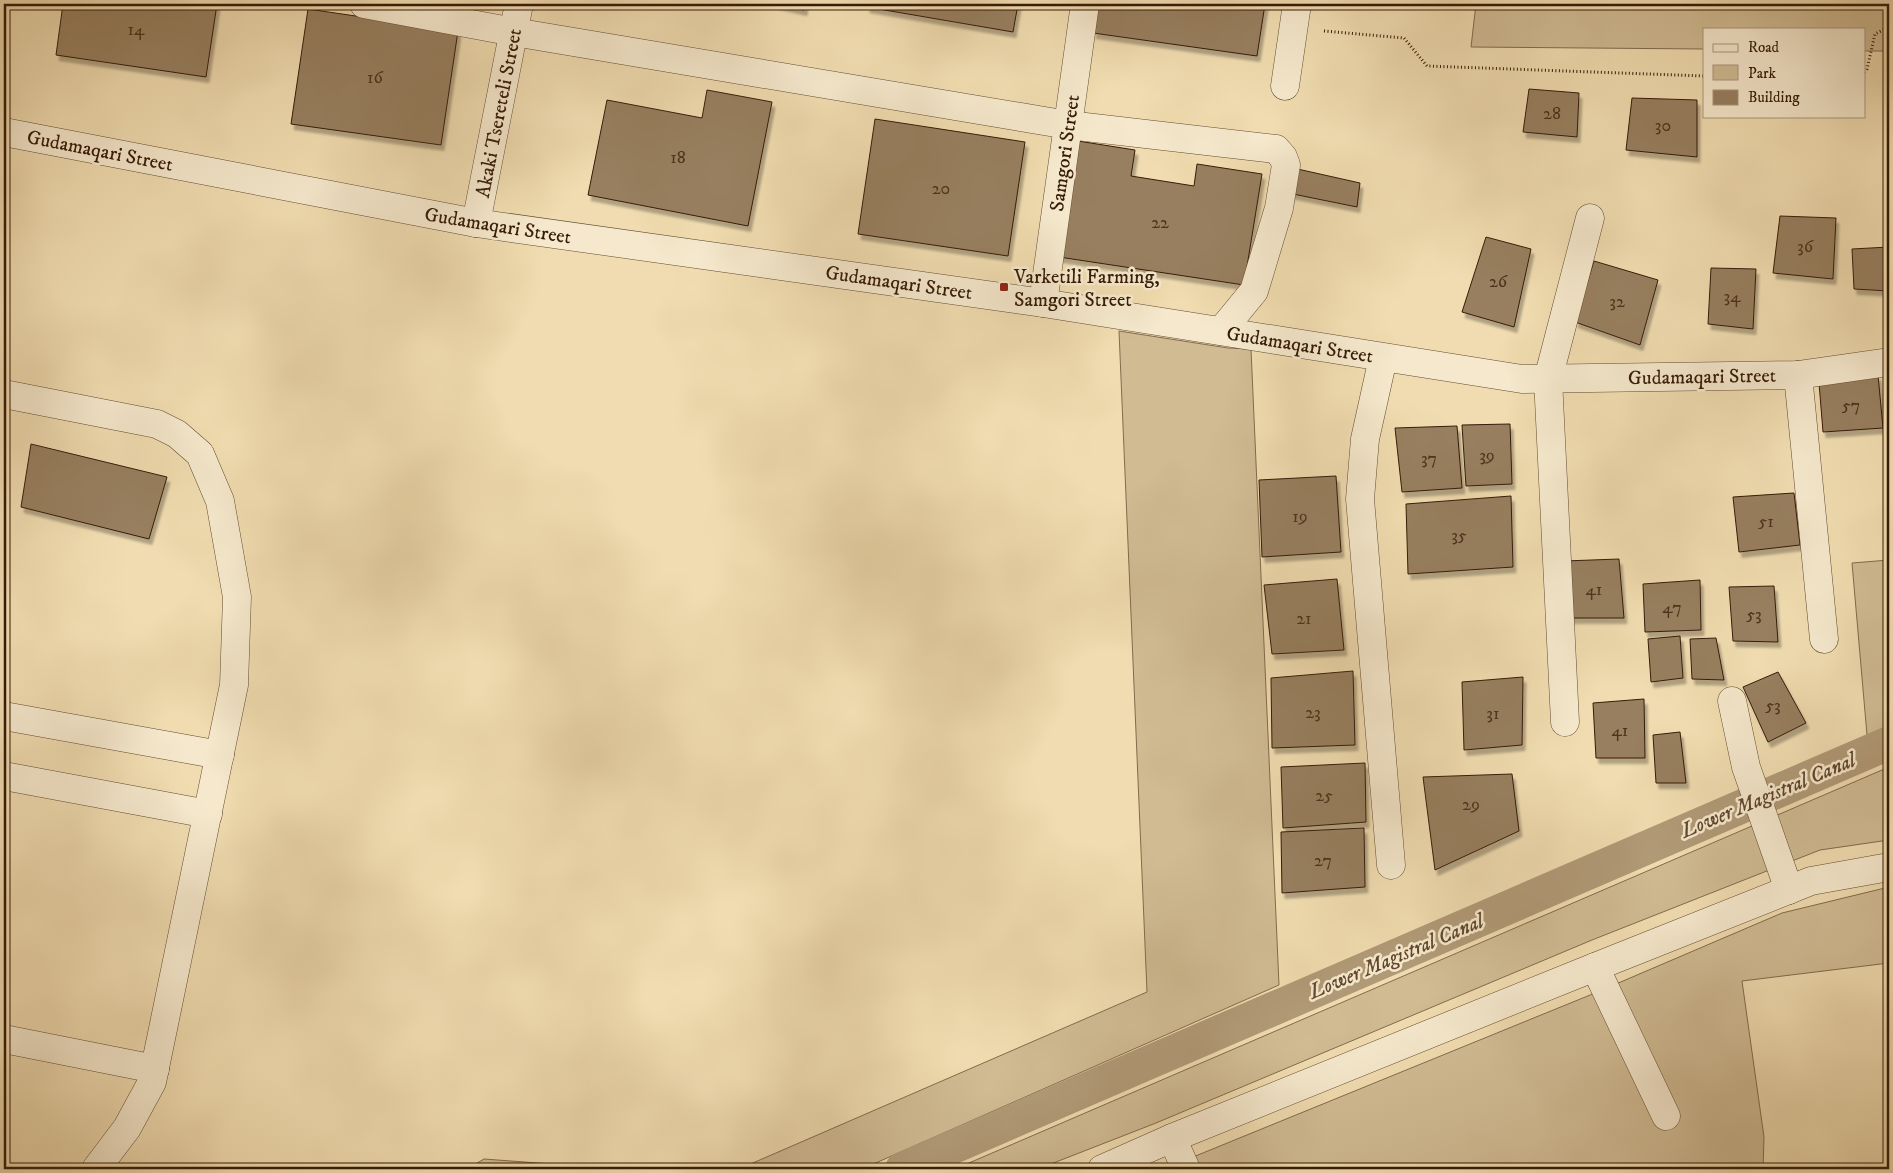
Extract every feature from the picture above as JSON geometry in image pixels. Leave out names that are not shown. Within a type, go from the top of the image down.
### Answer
[{"type":"street","points":[[364,4],[514,32],[1068,125],[1276,149],[1284,157],[1286,165],[1279,208],[1254,291],[1221,331]]},
{"type":"street","name":"Akaki Tsereteli Street","points":[[476,223],[519,4]]},
{"type":"street","name":"Samgori Street","points":[[1044,303],[1085,4]]},
{"type":"street","points":[[1285,86],[1295,16]]},
{"type":"street","name":"Gudamaqari Street","points":[[4,132],[476,223],[1044,303],[1522,379],[1798,375],[1889,362]]},
{"type":"street","points":[[1565,722],[1548,379],[1590,218]]},
{"type":"street","points":[[1383,358],[1365,439],[1360,499],[1391,865]]},
{"type":"street","points":[[1798,375],[1824,639]]},
{"type":"street","points":[[4,394],[157,424],[177,434],[200,454],[220,501],[237,596],[234,685],[152,1082],[126,1128],[96,1169]]},
{"type":"street","points":[[1732,701],[1746,767],[1784,878]]},
{"type":"street","points":[[4,716],[220,755]]},
{"type":"street","points":[[4,776],[208,814]]},
{"type":"street","points":[[1102,1169],[1172,1138],[1595,966],[1784,878],[1811,881],[1889,867]]},
{"type":"street","points":[[1595,966],[1666,1116]]},
{"type":"street","points":[[4,1040],[155,1069]]},
{"type":"street","points":[[1172,1138],[1186,1169]]},
{"type":"path","points":[[1295,16],[1404,38],[1427,66],[1703,76]]},
{"type":"path","points":[[1866,70],[1875,34],[1889,27]]},
{"type":"green space","points":[[1476,4],[1889,4],[1889,51],[1866,51],[1866,28],[1703,28],[1703,49],[1471,47]]},
{"type":"green space","points":[[1119,331],[1228,348],[1251,349],[1279,985],[862,1169],[739,1169],[1147,992]]},
{"type":"green space","points":[[1889,560],[1889,726],[1867,735],[1852,563]]},
{"type":"green space","points":[[1889,767],[1889,840],[1820,850],[1592,940],[1156,1123],[1038,1169],[955,1169]]},
{"type":"green space","points":[[1889,887],[1889,963],[1742,981],[1764,1137],[1763,1169],[1199,1169],[1193,1157],[1595,993],[1782,913]]},
{"type":"green space","points":[[484,1159],[619,1169],[467,1169]]},
{"type":"building","points":[[63,4],[217,4],[206,77],[56,55]]},
{"type":"building","points":[[777,4],[805,4],[804,10]]},
{"type":"building","points":[[867,4],[1018,4],[1013,32],[867,7]]},
{"type":"building","points":[[1097,4],[1265,4],[1257,56],[1093,33]]},
{"type":"building","points":[[308,9],[458,31],[441,145],[291,124]]},
{"type":"building","points":[[1529,89],[1579,93],[1577,137],[1523,132]]},
{"type":"building","points":[[707,90],[772,102],[748,226],[588,195],[607,100],[702,118]]},
{"type":"building","points":[[1632,98],[1697,100],[1697,157],[1626,150]]},
{"type":"building","points":[[875,119],[1025,142],[1008,256],[858,234]]},
{"type":"building","points":[[1078,141],[1135,150],[1131,176],[1194,186],[1197,164],[1262,174],[1244,285],[1059,257]]},
{"type":"building","points":[[1293,168],[1360,183],[1357,207],[1288,193]]},
{"type":"building","points":[[1780,216],[1836,218],[1833,279],[1773,273]]},
{"type":"building","points":[[1486,237],[1531,249],[1514,327],[1462,312]]},
{"type":"building","points":[[1889,247],[1889,291],[1854,289],[1852,249]]},
{"type":"building","points":[[1594,261],[1658,280],[1640,345],[1575,322]]},
{"type":"building","points":[[1711,268],[1756,269],[1753,329],[1708,324]]},
{"type":"building","points":[[1878,375],[1883,428],[1823,432],[1819,383]]},
{"type":"building","points":[[1510,424],[1512,484],[1466,486],[1462,425]]},
{"type":"building","points":[[1457,426],[1462,488],[1402,492],[1395,428]]},
{"type":"building","points":[[31,444],[167,477],[149,539],[21,507]]},
{"type":"building","points":[[1336,476],[1341,552],[1262,557],[1259,480]]},
{"type":"building","points":[[1794,493],[1800,545],[1739,552],[1733,497]]},
{"type":"building","points":[[1511,496],[1513,567],[1408,574],[1406,504]]},
{"type":"building","points":[[1619,559],[1624,618],[1569,618],[1564,561]]},
{"type":"building","points":[[1337,579],[1344,650],[1272,654],[1264,585]]},
{"type":"building","points":[[1700,580],[1701,630],[1645,632],[1643,584]]},
{"type":"building","points":[[1774,586],[1778,642],[1733,641],[1729,587]]},
{"type":"building","points":[[1680,636],[1683,678],[1651,682],[1648,639]]},
{"type":"building","points":[[1716,638],[1724,680],[1692,679],[1690,639]]},
{"type":"building","points":[[1353,671],[1355,745],[1272,748],[1271,678]]},
{"type":"building","points":[[1778,672],[1806,723],[1768,742],[1743,687]]},
{"type":"building","points":[[1523,677],[1522,745],[1464,750],[1462,682]]},
{"type":"building","points":[[1644,699],[1645,758],[1596,758],[1593,703]]},
{"type":"building","points":[[1680,732],[1686,783],[1656,783],[1653,735]]},
{"type":"building","points":[[1365,763],[1366,822],[1283,828],[1281,767]]},
{"type":"building","points":[[1512,774],[1519,831],[1435,870],[1423,777]]},
{"type":"building","points":[[1364,828],[1365,887],[1282,893],[1281,832]]},
{"type":"waterway","name":"Lower Magistral Canal","points":[[902,1169],[1889,743]]},
{"type":"place","name":"Varketili Farming, Samgori Street","points":[[1004,287]]}]
